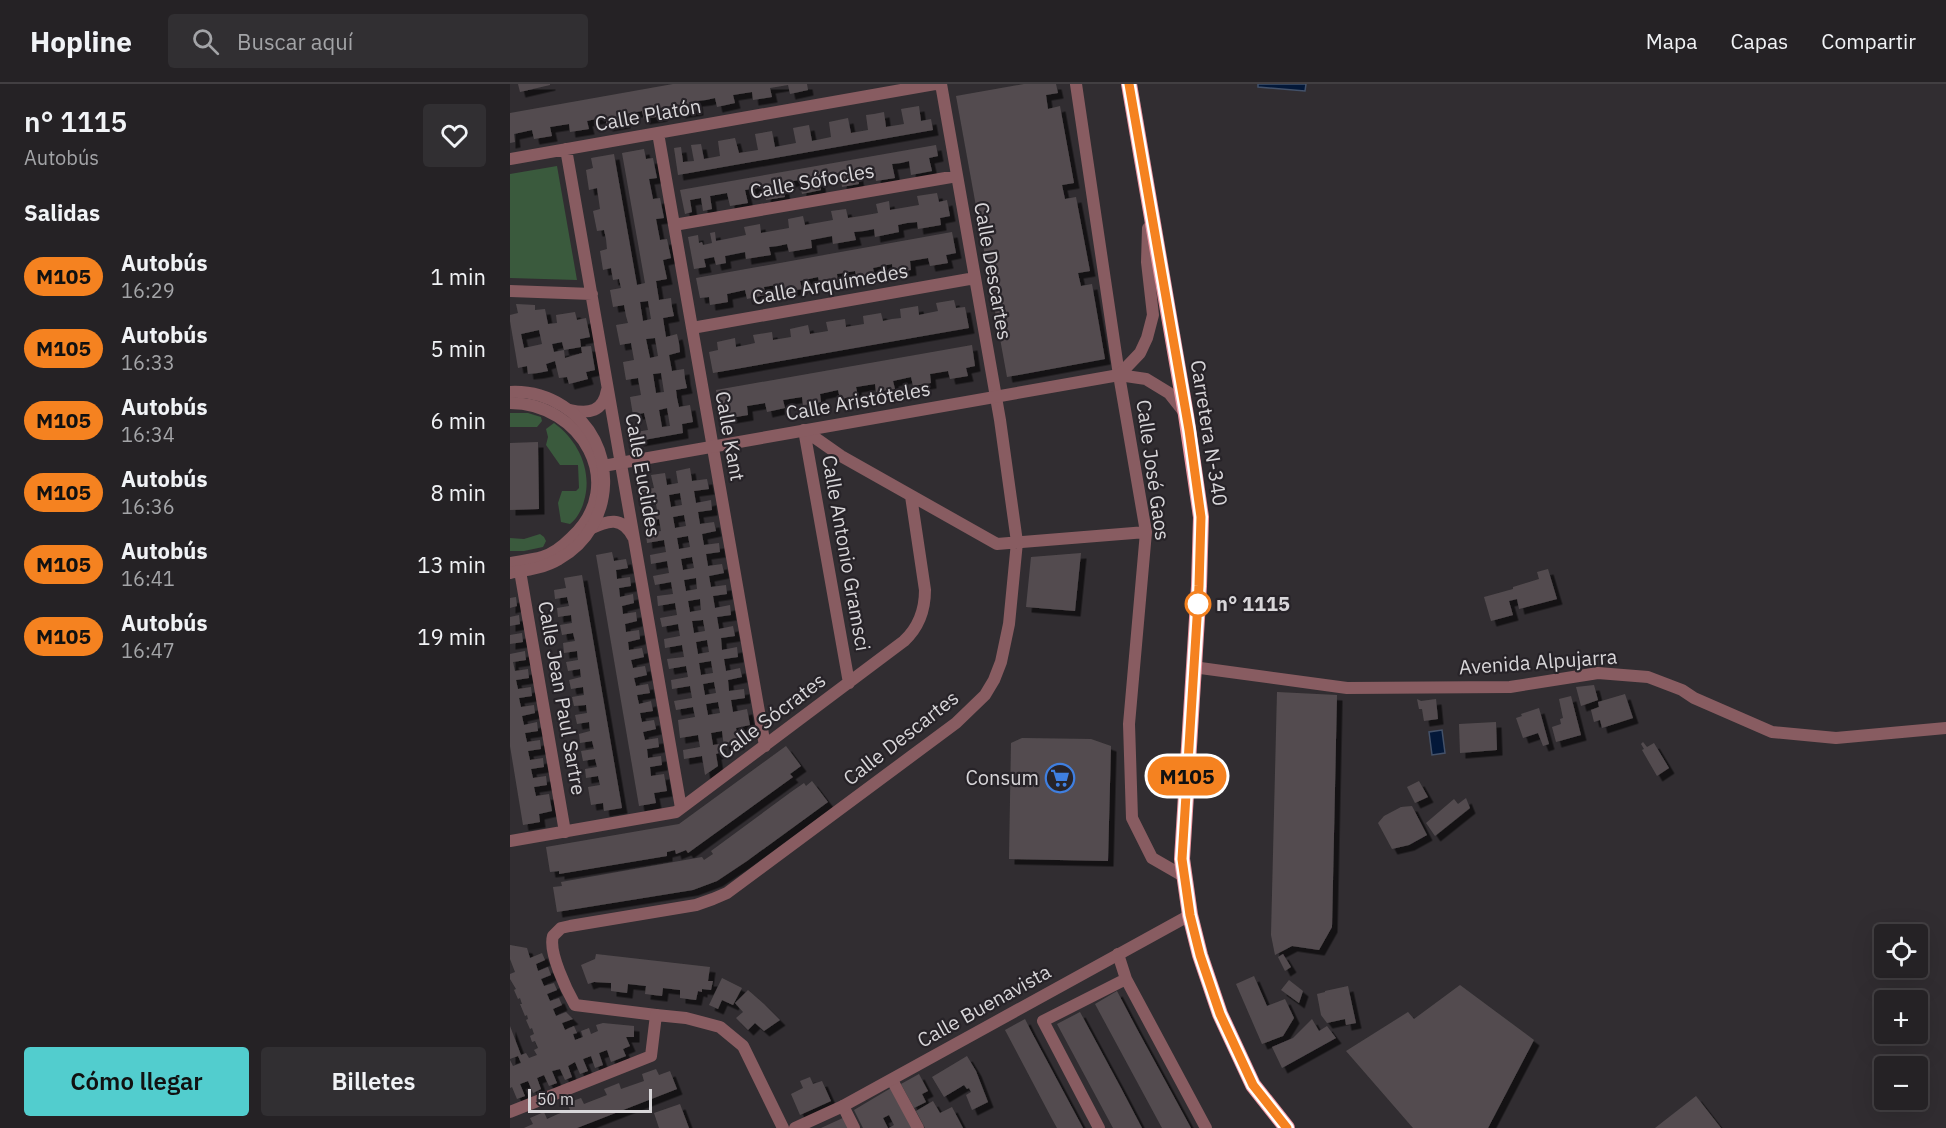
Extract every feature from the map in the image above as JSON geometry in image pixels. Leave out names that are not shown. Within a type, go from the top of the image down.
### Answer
[{"type":"highway","name":"Carretera N-340","points":[[1129,84],[1186,415],[1201,517],[1199,586],[1182,859],[1190,915],[1200,955],[1220,1014],[1253,1085],[1287,1128]]},
{"type":"street","name":"Calle Platón","points":[[510,159],[935,84]]},
{"type":"street","name":"Calle Descartes","points":[[656,1015],[575,1005],[552,949],[553,936],[561,928],[696,905],[727,892],[956,723],[985,695],[994,680],[1000,662],[1009,624],[1017,542],[996,397],[941,84]]},
{"type":"street","name":"Calle José Gaos","points":[[1076,84],[1119,375],[1146,532],[1129,724],[1132,818],[1152,858],[1185,877]]},
{"type":"street","name":"Calle Kant","points":[[658,133],[765,746]]},
{"type":"street","name":"Calle Euclides","points":[[566,149],[681,808]]},
{"type":"street","name":"Calle Sófocles","points":[[674,225],[957,176]]},
{"type":"street","points":[[1119,375],[1140,353],[1153,315],[1148,261],[1149,203]]},
{"type":"street","name":"Calle Arquímedes","points":[[692,328],[975,278]]},
{"type":"street","points":[[510,291],[592,294]]},
{"type":"street","name":"Calle Aristóteles","points":[[603,466],[1119,375],[1146,379],[1169,393],[1186,415]]},
{"type":"street","points":[[510,393],[530,393],[570,410],[583,412],[596,409],[605,398],[607,380]]},
{"type":"street","points":[[510,403],[542,408],[568,422],[587,447],[594,464],[597,485],[590,513],[578,531],[560,547],[513,569]]},
{"type":"street","points":[[513,569],[545,565],[559,559],[576,546],[591,529],[602,502],[605,488],[603,466],[597,445],[590,432],[570,410]]},
{"type":"street","points":[[804,430],[841,456],[997,544],[1146,532]]},
{"type":"street","name":"Calle Antonio Gramsci","points":[[804,430],[849,683]]},
{"type":"street","name":"Calle Sócrates","points":[[510,841],[676,812],[904,641],[920,620],[925,601],[911,496]]},
{"type":"street","points":[[591,529],[602,523],[616,522],[628,529],[635,544]]},
{"type":"street","name":"Calle Jean Paul Sartre","points":[[513,569],[565,832]]},
{"type":"street","name":"Avenida Alpujarra","points":[[1193,667],[1347,688],[1510,687],[1598,673],[1648,677],[1682,690],[1694,698],[1772,732],[1836,738],[1946,728]]},
{"type":"street","name":"Calle Buenavista","points":[[795,1128],[892,1080],[1190,915]]},
{"type":"street","points":[[1118,954],[1126,979],[1206,1128]]},
{"type":"street","points":[[1099,1128],[1043,1021],[1126,979]]},
{"type":"street","points":[[510,1112],[651,1056],[656,1015],[686,1018],[720,1028],[743,1046],[783,1128]]},
{"type":"street","points":[[892,1080],[918,1128]]},
{"type":"street","points":[[843,1106],[854,1128]]},
{"type":"street","points":[[1271,1108],[1295,1128]]},
{"type":"green space","points":[[557,166],[577,280],[510,278],[510,174]]},
{"type":"green space","points":[[510,413],[528,413],[541,417],[542,421],[537,427],[510,427]]},
{"type":"green space","points":[[554,423],[570,438],[585,468],[584,501],[579,514],[570,524],[561,522],[558,503],[562,491],[576,491],[579,488],[578,465],[560,465],[546,445],[548,437],[546,429]]},
{"type":"green space","points":[[540,534],[546,541],[543,547],[510,551],[510,538],[524,539]]},
{"type":"water","points":[[1258,84],[1306,84],[1305,91],[1258,87]]},
{"type":"water","points":[[1442,730],[1445,753],[1432,755],[1429,732]]},
{"type":"building","points":[[518,84],[550,84],[550,85],[520,92]]},
{"type":"building","points":[[673,84],[807,84],[808,90],[790,94],[788,85],[770,88],[772,97],[753,100],[752,92],[733,95],[735,103],[717,107],[715,98],[697,101],[698,110],[680,113],[679,105],[660,108],[662,116],[644,119],[642,111],[624,114],[625,123],[607,126],[605,117],[587,121],[589,129],[570,132],[569,124],[550,127],[552,136],[534,139],[532,130],[514,134],[515,142],[510,143],[510,113]]},
{"type":"building","points":[[1024,84],[1056,84],[1058,93],[1046,95],[1048,109],[1060,106],[1074,183],[1062,185],[1065,199],[1076,197],[1090,271],[1078,273],[1081,286],[1092,284],[1105,359],[1007,377],[956,96]]},
{"type":"building","points":[[919,106],[921,121],[931,119],[933,130],[678,175],[674,148],[681,147],[683,162],[694,161],[691,145],[701,144],[704,159],[720,156],[718,141],[735,138],[739,153],[758,150],[755,134],[772,131],[775,147],[796,143],[793,128],[809,125],[812,141],[831,137],[829,122],[848,118],[851,133],[868,130],[866,115],[884,112],[886,127],[904,124],[901,109]]},
{"type":"building","points":[[936,145],[938,156],[929,158],[932,171],[911,175],[909,161],[892,164],[895,178],[876,181],[874,168],[857,171],[859,184],[842,187],[840,173],[819,177],[821,190],[802,194],[799,180],[783,183],[785,197],[766,200],[764,187],[745,190],[748,203],[730,206],[727,193],[710,196],[712,209],[703,211],[701,198],[690,200],[692,212],[685,214],[680,190]]},
{"type":"building","points":[[644,149],[646,159],[653,158],[657,178],[649,179],[653,199],[660,198],[664,218],[656,219],[660,240],[667,239],[671,258],[663,260],[667,279],[656,281],[659,300],[671,298],[674,316],[663,318],[666,337],[677,334],[680,352],[669,355],[672,371],[684,369],[687,388],[676,390],[677,398],[679,407],[690,405],[693,422],[682,424],[683,433],[638,441],[636,432],[648,430],[644,413],[633,415],[630,397],[641,395],[638,378],[626,380],[623,362],[634,360],[631,343],[620,345],[616,325],[628,323],[624,305],[613,307],[610,290],[621,288],[619,279],[613,280],[611,268],[603,270],[600,251],[607,249],[606,239],[604,230],[597,231],[593,211],[600,209],[597,188],[589,190],[586,170],[593,168],[591,158],[614,154],[637,285],[645,283],[622,153]],"holes":[[[648,301],[651,319],[643,321],[640,302]],[[655,338],[658,356],[650,358],[646,339]],[[661,373],[664,392],[656,393],[653,374]],[[667,408],[670,426],[662,427],[659,410]]]},
{"type":"building","points":[[937,193],[939,202],[947,200],[950,216],[940,218],[941,225],[918,229],[917,222],[907,223],[898,225],[899,232],[875,237],[874,229],[854,232],[856,240],[833,244],[832,236],[811,240],[812,248],[789,252],[787,244],[769,247],[771,255],[746,259],[745,252],[725,256],[726,263],[716,265],[714,257],[704,259],[706,267],[694,269],[688,237],[698,235],[699,243],[702,242],[703,245],[712,243],[710,233],[715,232],[716,241],[746,235],[744,227],[760,224],[761,233],[789,228],[788,219],[803,216],[805,225],[833,220],[831,211],[846,209],[848,218],[861,216],[878,213],[876,204],[889,201],[890,210],[919,205],[917,196]]},
{"type":"building","points":[[952,232],[956,253],[946,255],[948,263],[930,266],[928,258],[910,261],[911,270],[893,273],[892,264],[873,268],[875,276],[857,279],[855,271],[837,274],[838,283],[820,286],[818,277],[800,281],[802,289],[783,292],[782,284],[764,287],[765,295],[747,299],[745,290],[727,294],[728,302],[710,305],[709,297],[700,298],[696,278]]},
{"type":"building","points":[[954,300],[956,308],[965,307],[969,328],[713,373],[709,352],[718,350],[717,342],[735,338],[736,347],[755,343],[753,335],[772,332],[773,340],[791,337],[790,329],[808,325],[810,334],[828,331],[826,322],[845,319],[846,327],[864,324],[863,316],[881,313],[883,321],[901,318],[900,309],[918,306],[919,315],[938,311],[936,303]]},
{"type":"building","points":[[516,304],[535,305],[535,310],[545,309],[548,324],[557,323],[556,315],[575,312],[577,320],[586,318],[590,337],[580,339],[581,347],[591,346],[595,370],[586,372],[588,379],[569,384],[567,377],[559,378],[555,361],[546,364],[548,371],[538,373],[528,374],[527,366],[518,368],[510,315],[518,313]],"holes":[[[539,330],[542,344],[524,348],[521,334]],[[562,342],[564,350],[554,352],[552,344]],[[581,347],[582,353],[565,358],[564,350]]]},
{"type":"building","points":[[972,345],[975,366],[966,368],[968,376],[950,379],[948,371],[930,374],[931,383],[913,386],[911,377],[893,381],[895,389],[876,392],[875,384],[856,387],[858,396],[840,399],[838,390],[820,394],[821,402],[812,404],[803,405],[802,397],[783,400],[785,408],[767,412],[765,403],[747,406],[748,415],[730,418],[728,410],[719,411],[716,390]]},
{"type":"building","points":[[538,442],[539,509],[510,510],[510,443]]},
{"type":"building","points":[[690,468],[692,481],[707,479],[709,489],[694,491],[696,503],[711,500],[712,510],[698,512],[700,524],[714,522],[716,531],[702,534],[704,545],[719,543],[720,552],[706,554],[708,566],[722,564],[724,573],[709,576],[711,587],[726,585],[727,594],[713,596],[715,608],[730,605],[731,615],[717,617],[719,629],[733,626],[735,636],[721,638],[722,650],[737,647],[738,657],[724,659],[726,671],[740,668],[742,677],[728,680],[729,691],[744,689],[745,698],[731,700],[733,712],[747,709],[750,725],[736,728],[739,744],[724,747],[722,731],[711,733],[713,745],[720,744],[722,752],[716,754],[718,766],[705,775],[702,756],[684,759],[683,750],[700,747],[698,735],[680,738],[678,720],[695,717],[693,707],[676,710],[674,701],[692,698],[690,686],[672,689],[671,680],[688,677],[686,666],[669,669],[667,659],[684,657],[682,645],[665,648],[664,639],[680,636],[678,624],[662,627],[660,618],[677,615],[675,603],[658,606],[657,596],[673,594],[671,582],[655,585],[653,576],[669,573],[667,561],[651,564],[650,555],[666,552],[664,540],[647,543],[646,534],[661,531],[659,519],[643,522],[642,512],[657,510],[655,498],[640,500],[638,491],[654,488],[651,475],[665,473],[667,485],[678,483],[676,471]],"holes":[[[680,493],[682,505],[671,507],[669,495]],[[684,515],[686,526],[675,528],[673,517]],[[688,536],[690,547],[679,549],[677,538]],[[692,557],[694,568],[683,570],[681,559]],[[696,578],[697,589],[686,591],[684,580]],[[700,599],[701,610],[690,612],[688,601]],[[703,620],[705,631],[694,633],[692,621]],[[707,640],[709,652],[698,654],[696,642]],[[711,661],[713,673],[701,675],[699,663]],[[714,682],[716,693],[705,695],[703,684]],[[718,702],[720,713],[708,715],[706,704]]]},
{"type":"building","points":[[612,552],[614,561],[626,559],[628,568],[616,570],[617,579],[630,577],[631,586],[619,588],[620,597],[633,594],[634,603],[622,606],[623,614],[636,612],[637,621],[625,624],[626,632],[639,630],[640,639],[628,642],[629,650],[642,648],[644,657],[631,660],[633,668],[645,666],[647,675],[634,678],[636,686],[648,684],[650,693],[637,695],[639,704],[651,701],[653,711],[640,713],[642,722],[654,720],[656,729],[643,732],[645,740],[658,738],[659,747],[647,749],[648,758],[661,756],[662,765],[650,767],[651,776],[664,774],[667,791],[654,793],[656,803],[639,806],[596,555]]},
{"type":"building","points":[[1081,553],[1075,611],[1026,607],[1031,557]]},
{"type":"building","points":[[1548,569],[1557,599],[1519,609],[1517,599],[1509,601],[1513,615],[1491,621],[1484,597],[1539,579],[1537,572]]},
{"type":"building","points":[[582,575],[622,808],[604,811],[603,803],[591,805],[588,787],[600,785],[598,776],[586,778],[585,769],[597,767],[595,759],[583,761],[581,751],[594,749],[592,741],[580,743],[579,734],[590,731],[589,722],[577,724],[575,715],[587,713],[586,705],[574,706],[572,697],[584,695],[583,687],[571,689],[569,680],[581,677],[580,669],[568,671],[566,662],[578,660],[577,651],[564,653],[563,643],[575,641],[573,633],[562,635],[560,625],[572,623],[571,615],[558,617],[557,608],[569,606],[567,597],[555,599],[554,590],[566,588],[564,578]]},
{"type":"building","points":[[516,597],[517,606],[510,608],[510,598]]},
{"type":"building","points":[[519,615],[520,624],[510,626],[510,617]]},
{"type":"building","points":[[522,633],[523,642],[510,644],[510,635]]},
{"type":"building","points":[[525,651],[526,660],[513,662],[515,671],[528,669],[529,678],[516,680],[518,689],[531,687],[532,696],[519,698],[521,707],[534,705],[535,713],[522,716],[524,725],[537,722],[538,731],[525,733],[527,742],[540,740],[541,749],[528,751],[530,760],[543,758],[544,767],[531,769],[533,778],[546,776],[547,785],[534,787],[536,796],[549,794],[552,811],[539,814],[540,822],[523,825],[510,746],[510,654]]},
{"type":"building","points":[[1594,685],[1598,700],[1581,706],[1576,687]]},
{"type":"building","points":[[1277,692],[1337,695],[1332,927],[1319,950],[1292,946],[1275,955],[1271,935]]},
{"type":"building","points":[[1625,694],[1633,718],[1602,728],[1600,720],[1594,722],[1591,710],[1599,707],[1598,702]]},
{"type":"building","points":[[1571,696],[1581,735],[1556,742],[1552,727],[1561,724],[1560,719],[1563,718],[1559,699]]},
{"type":"building","points":[[1417,699],[1421,701],[1436,699],[1438,719],[1424,721]]},
{"type":"building","points":[[1539,708],[1549,744],[1543,746],[1538,733],[1523,738],[1516,718]]},
{"type":"building","points":[[1496,722],[1497,750],[1460,753],[1459,724]]},
{"type":"building","name":"Consum","points":[[1022,738],[1091,739],[1111,746],[1108,861],[1009,859],[1011,743]]},
{"type":"building","points":[[1643,742],[1647,747],[1654,743],[1669,768],[1657,776],[1642,750],[1644,749],[1641,744]]},
{"type":"building","points":[[786,746],[801,766],[790,774],[793,777],[688,853],[686,850],[676,854],[675,850],[667,852],[667,856],[559,874],[559,871],[550,872],[546,847],[679,824]]},
{"type":"building","points":[[812,781],[828,802],[717,881],[693,890],[557,912],[553,887],[562,886],[561,882],[702,857],[704,860],[713,854],[711,851],[791,792],[804,783],[806,786]]},
{"type":"building","points":[[1419,781],[1428,797],[1415,803],[1407,787]]},
{"type":"building","points":[[1466,798],[1470,808],[1435,836],[1426,823],[1454,799],[1458,804]]},
{"type":"building","points":[[1412,806],[1427,835],[1409,845],[1392,849],[1378,823],[1384,816],[1401,807]]},
{"type":"building","points":[[510,945],[527,948],[530,958],[542,953],[545,960],[536,964],[538,971],[548,967],[551,975],[541,979],[544,986],[554,983],[557,990],[547,994],[550,1001],[559,998],[562,1005],[553,1009],[556,1016],[566,1012],[573,1019],[562,1023],[565,1030],[574,1026],[577,1033],[573,1034],[575,1040],[583,1037],[581,1031],[589,1028],[591,1034],[598,1031],[596,1025],[603,1023],[634,1026],[634,1037],[626,1037],[630,1046],[623,1049],[626,1056],[611,1062],[607,1050],[599,1053],[603,1065],[595,1068],[591,1056],[583,1059],[588,1071],[580,1074],[575,1062],[568,1066],[572,1077],[565,1080],[560,1069],[552,1071],[557,1083],[549,1086],[544,1075],[537,1078],[541,1089],[533,1093],[528,1081],[520,1084],[525,1096],[517,1099],[512,1087],[510,1088],[510,1060],[513,1066],[521,1063],[518,1056],[510,1059],[510,1026],[521,1055],[526,1053],[529,1058],[537,1055],[534,1050],[538,1048],[535,1041],[532,1042],[530,1036],[534,1034],[532,1028],[530,1029],[526,1020],[527,1015],[525,1016],[520,998],[518,999],[514,990],[516,989],[510,979],[510,974],[515,972],[510,959]]},
{"type":"building","points":[[596,954],[710,967],[708,981],[713,981],[711,990],[698,991],[696,1000],[680,998],[680,990],[663,988],[662,996],[645,994],[646,986],[628,984],[627,993],[611,991],[611,983],[588,984],[581,965],[595,959]]},
{"type":"building","points":[[1283,954],[1291,967],[1285,971],[1278,957]]},
{"type":"building","points":[[1254,976],[1267,1006],[1285,999],[1294,1018],[1283,1036],[1262,1044],[1236,984]]},
{"type":"building","points":[[722,978],[742,988],[733,1005],[722,1000],[718,1009],[709,1005]]},
{"type":"building","points":[[1289,980],[1303,991],[1299,1003],[1281,990]]},
{"type":"building","points":[[1460,985],[1534,1040],[1488,1128],[1413,1128],[1346,1051],[1408,1012],[1414,1019]]},
{"type":"building","points":[[1348,986],[1356,1023],[1346,1025],[1345,1019],[1327,1023],[1321,1015],[1317,994]]},
{"type":"building","points":[[748,990],[780,1020],[764,1031],[755,1023],[748,1030],[736,1018],[743,1012],[735,1003]]},
{"type":"building","points":[[1117,991],[1191,1128],[1162,1128],[1095,1004]]},
{"type":"building","points":[[1080,1012],[1142,1128],[1113,1128],[1057,1024]]},
{"type":"building","points":[[1025,1019],[1083,1128],[1057,1128],[1052,1119],[1005,1030]]},
{"type":"building","points":[[1312,1019],[1319,1031],[1327,1026],[1336,1038],[1282,1068],[1272,1047],[1293,1038]]},
{"type":"building","points":[[967,1056],[976,1071],[988,1102],[972,1110],[966,1095],[971,1092],[969,1088],[967,1089],[964,1085],[944,1097],[932,1077]]},
{"type":"building","points":[[656,1069],[659,1075],[670,1071],[677,1089],[577,1128],[524,1128],[533,1124],[530,1118],[544,1112],[547,1119],[570,1110],[567,1103],[581,1098],[584,1104],[607,1095],[604,1089],[619,1083],[621,1089],[644,1081],[642,1074]]},
{"type":"building","points":[[919,1074],[928,1091],[922,1094],[926,1102],[914,1108],[901,1084]]},
{"type":"building","points":[[810,1077],[813,1084],[822,1081],[831,1101],[800,1115],[791,1094],[803,1088],[800,1081]]},
{"type":"building","points":[[891,1088],[913,1128],[889,1128],[894,1125],[889,1115],[883,1118],[888,1128],[863,1128],[854,1110]]},
{"type":"building","points":[[1696,1096],[1721,1128],[1655,1128]]},
{"type":"building","points":[[933,1101],[940,1113],[952,1107],[963,1128],[925,1128],[916,1111]]},
{"type":"building","points":[[680,1104],[689,1128],[659,1128],[654,1113]]},
{"type":"building","points":[[845,1117],[850,1128],[821,1128]]},
{"type":"bus line","name":"M105","points":[[1129,84],[1189,430],[1201,517],[1199,586],[1182,859],[1190,915],[1200,955],[1220,1014],[1253,1085],[1287,1128]]},
{"type":"place","name":"n° 1115","points":[[1198,604]]},
{"type":"place","name":"Consum","points":[[1060,778]]}]
